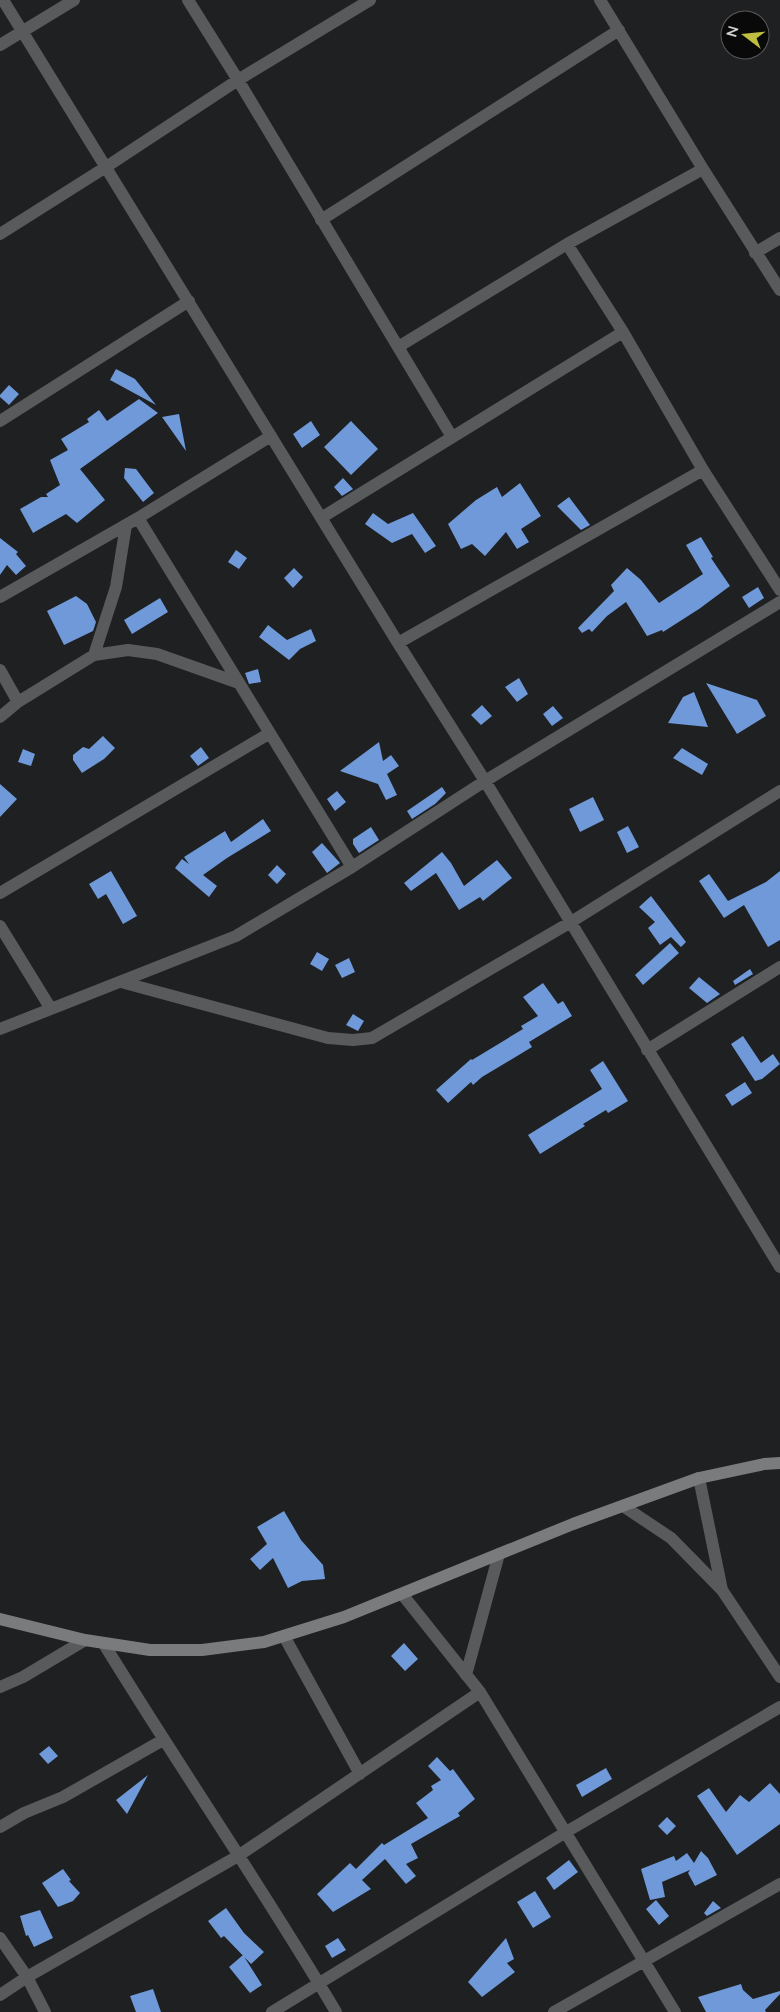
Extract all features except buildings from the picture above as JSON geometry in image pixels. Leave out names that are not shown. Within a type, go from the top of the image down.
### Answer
[{"type":"main road","points":[[0,1619],[104,1644],[150,1650],[202,1650],[264,1642],[344,1617],[499,1554],[699,1478],[764,1464],[780,1463]]},
{"type":"street","points":[[3,0],[398,643],[485,781],[780,1267]]},
{"type":"street","points":[[0,45],[74,0]]},
{"type":"street","points":[[188,0],[452,437]]},
{"type":"street","points":[[0,234],[238,80],[370,0]]},
{"type":"street","points":[[600,0],[702,169],[755,254],[780,290]]},
{"type":"street","points":[[321,220],[619,30]]},
{"type":"street","points":[[398,347],[567,244],[702,169]]},
{"type":"street","points":[[755,254],[780,238]]},
{"type":"street","points":[[567,244],[623,332],[703,470],[780,590]]},
{"type":"street","points":[[0,421],[189,301]]},
{"type":"street","points":[[321,518],[623,332]]},
{"type":"street","points":[[0,598],[138,518],[271,436]]},
{"type":"street","points":[[398,643],[703,470]]},
{"type":"street","points":[[138,518],[352,867]]},
{"type":"street","points":[[94,655],[116,588],[126,525]]},
{"type":"street","points":[[0,1029],[236,936],[352,867],[485,781],[780,602]]},
{"type":"street","points":[[0,717],[18,702],[94,655],[128,650],[157,654],[239,683]]},
{"type":"street","points":[[0,670],[18,702]]},
{"type":"street","points":[[0,893],[270,733]]},
{"type":"street","points":[[121,982],[328,1038],[353,1040],[372,1038],[571,922],[780,791]]},
{"type":"street","points":[[0,926],[51,1009]]},
{"type":"street","points":[[647,1050],[780,968]]},
{"type":"street","points":[[699,1478],[722,1590]]},
{"type":"street","points":[[623,1506],[671,1538],[722,1590],[780,1677]]},
{"type":"street","points":[[466,1675],[499,1554]]},
{"type":"street","points":[[402,1594],[480,1692],[675,2012]]},
{"type":"street","points":[[284,1636],[360,1774]]},
{"type":"street","points":[[0,1687],[23,1678],[85,1640]]},
{"type":"street","points":[[104,1644],[336,2012]]},
{"type":"street","points":[[0,1995],[27,1977],[238,1856],[480,1692]]},
{"type":"street","points":[[272,2012],[566,1832],[780,1707]]},
{"type":"street","points":[[0,1827],[24,1813],[63,1797],[163,1740]]},
{"type":"street","points":[[554,2012],[780,1884]]},
{"type":"street","points":[[0,1938],[27,1977],[45,2012]]}]
